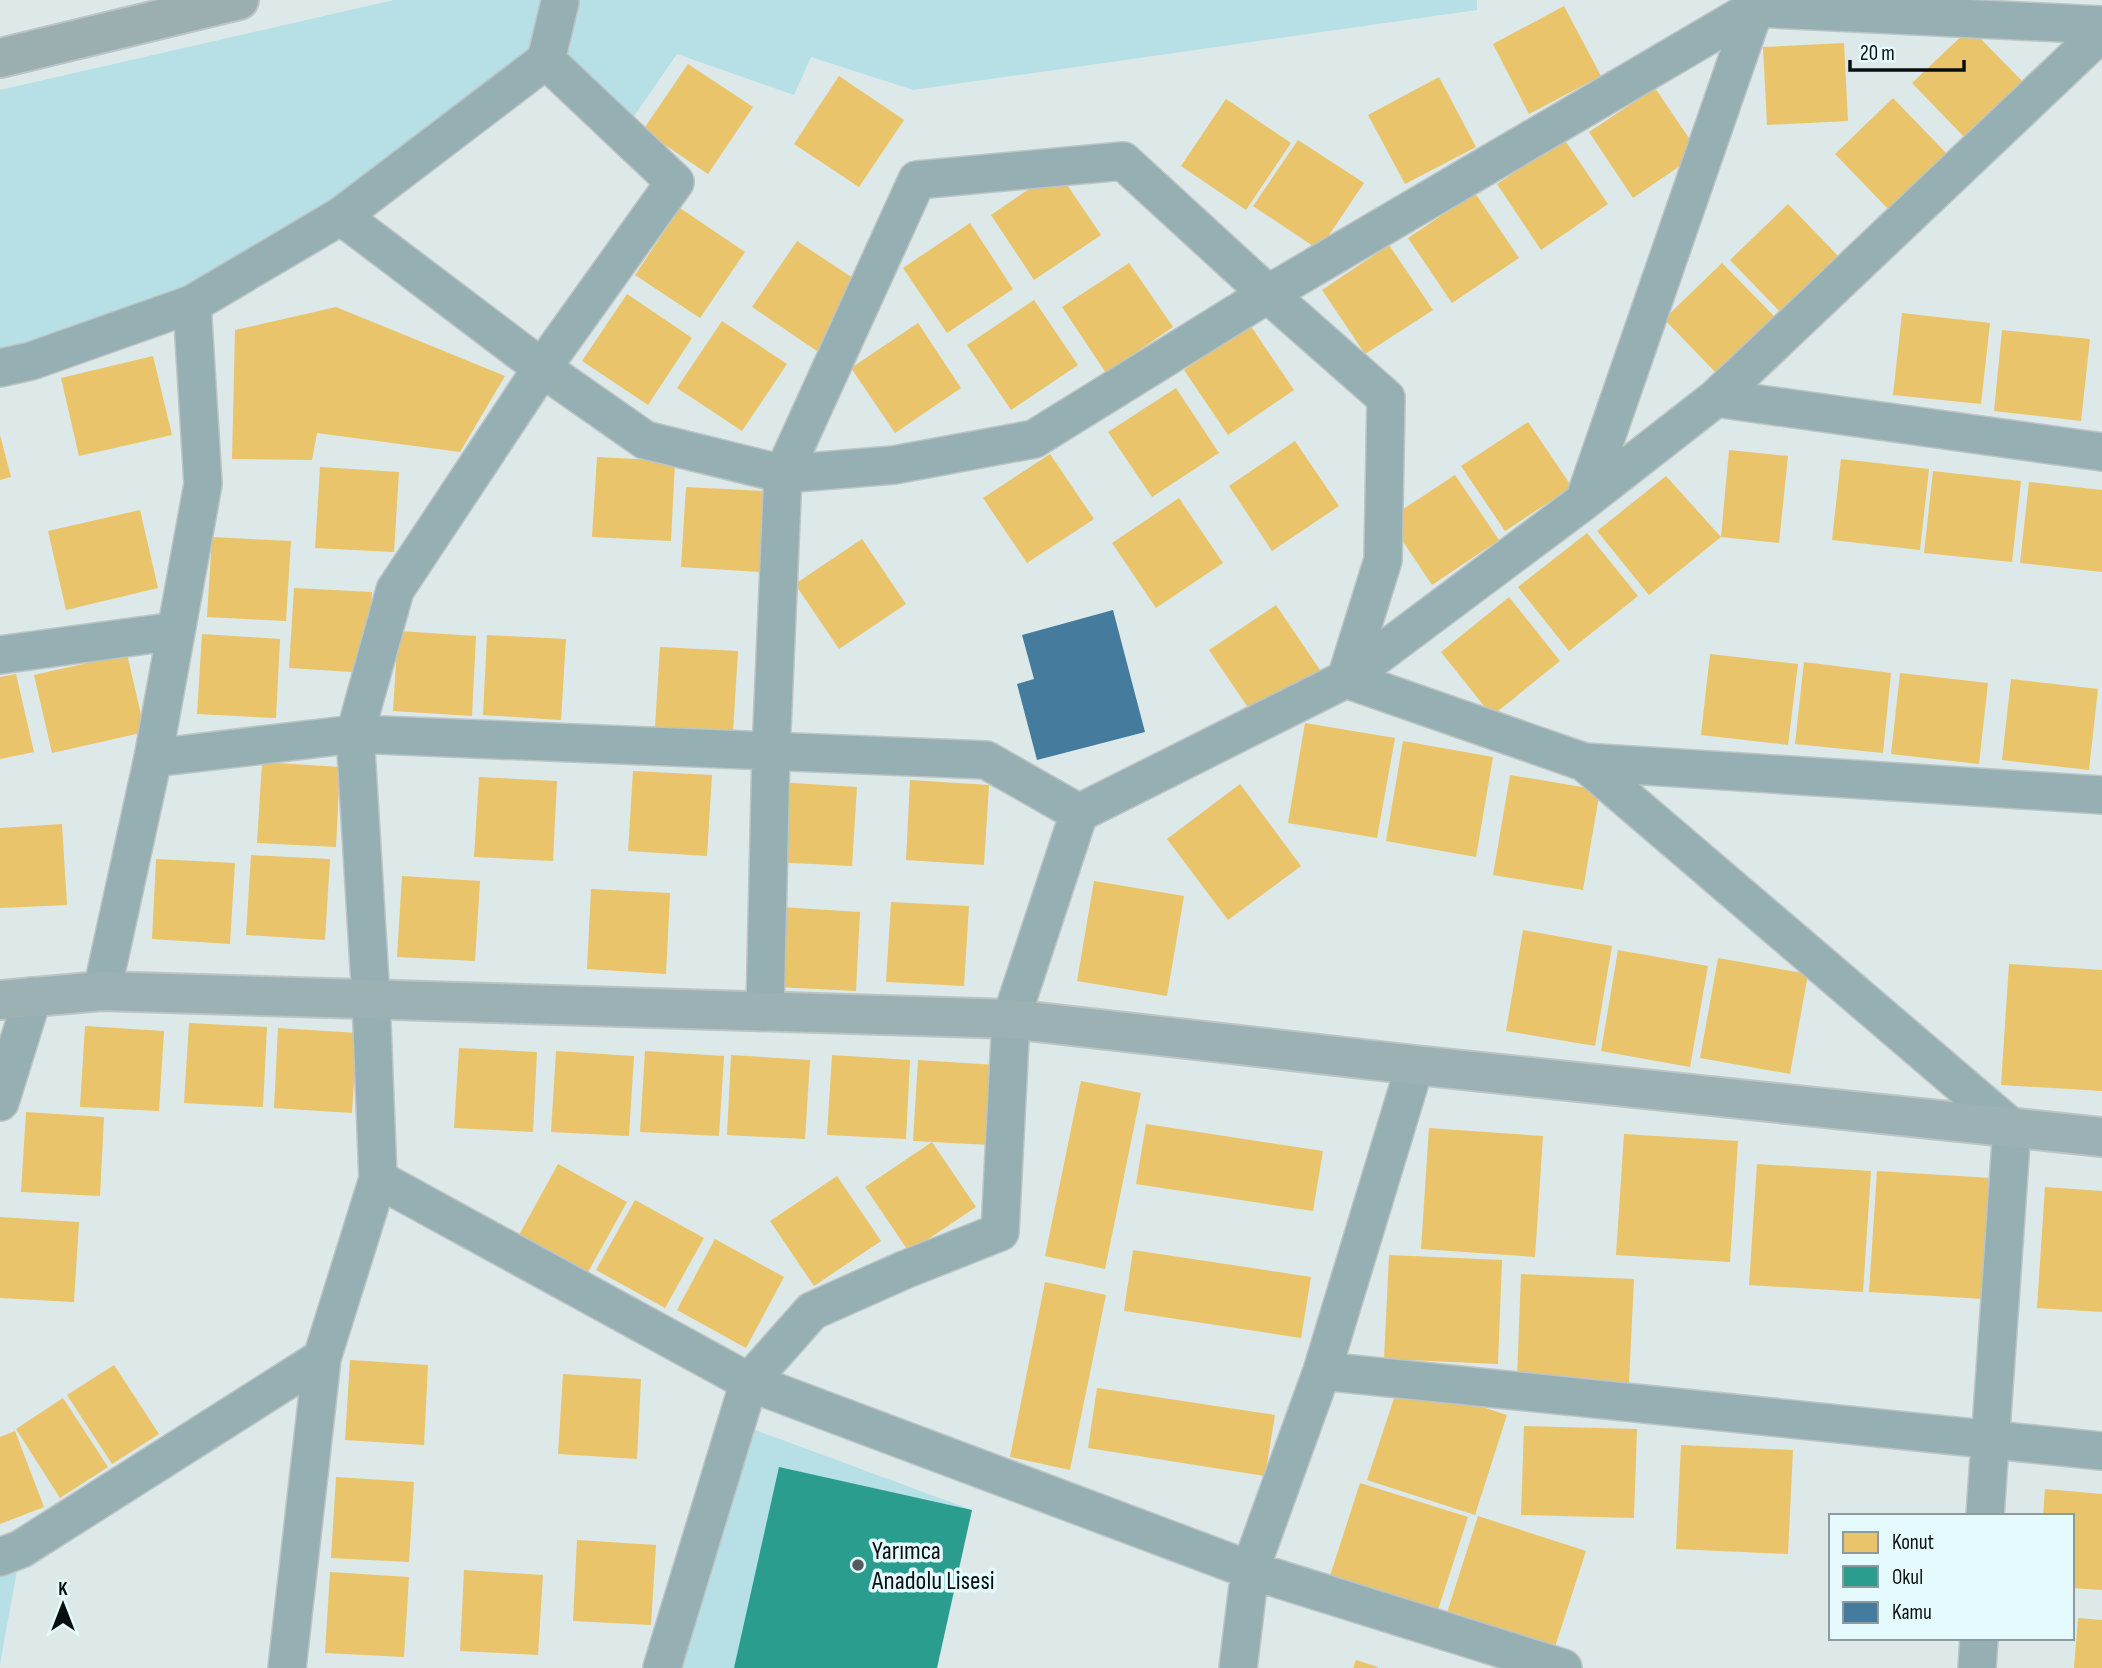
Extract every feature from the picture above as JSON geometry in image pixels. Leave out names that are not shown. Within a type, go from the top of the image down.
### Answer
[{"type":"highway","points":[[0,58],[239,0]]},
{"type":"main road","points":[[17,998],[102,991],[1011,1019],[1415,1065],[2102,1137]]},
{"type":"street","points":[[0,368],[31,361],[192,304],[341,216],[547,60],[560,2]]},
{"type":"street","points":[[341,216],[542,368],[645,440],[783,474],[894,465],[1034,439],[1268,294],[1755,8],[2102,25]]},
{"type":"street","points":[[1584,501],[1755,8]]},
{"type":"street","points":[[662,1668],[749,1382],[812,1311],[1000,1231],[1011,1019],[1079,813],[1346,679],[1584,501],[1716,398],[2102,32]]},
{"type":"street","points":[[288,1668],[322,1358],[378,1179],[372,999],[355,734],[395,590],[542,368],[675,182],[547,60]]},
{"type":"street","points":[[765,1012],[771,752],[783,474],[917,180],[1123,161],[1386,398],[1383,560],[1346,679]]},
{"type":"street","points":[[102,991],[153,758],[203,484],[192,304]]},
{"type":"street","points":[[1716,398],[2102,452]]},
{"type":"street","points":[[0,655],[176,631]]},
{"type":"street","points":[[1346,679],[1584,762],[2102,795]]},
{"type":"street","points":[[153,758],[355,734],[986,760],[1079,813]]},
{"type":"street","points":[[1584,762],[2012,1128],[1985,1514]]},
{"type":"street","points":[[0,1102],[17,998]]},
{"type":"street","points":[[1237,1668],[1250,1570],[1322,1371],[1415,1065]]},
{"type":"street","points":[[378,1179],[749,1382],[1250,1570],[1563,1668]]},
{"type":"street","points":[[0,1557],[21,1549],[322,1358]]},
{"type":"street","points":[[1322,1371],[2102,1451]]},
{"type":"street","points":[[1977,1668],[1979,1640]]},
{"type":"shaded area","points":[[394,0],[1477,0],[1477,10],[913,90],[811,57],[794,95],[677,54],[623,132],[546,60],[192,304],[0,368],[0,90]]},
{"type":"shaded area","points":[[750,1428],[972,1510],[734,1668],[679,1668]]},
{"type":"shaded area","points":[[21,1549],[0,1664],[0,1557]]},
{"type":"building: Konut","points":[[1564,6],[1601,76],[1529,114],[1493,44]]},
{"type":"building: Konut","points":[[1970,28],[2025,84],[1967,140],[1912,83]]},
{"type":"building: Konut","points":[[1844,43],[1848,121],[1767,125],[1763,47]]},
{"type":"building: Konut","points":[[688,64],[753,107],[708,174],[643,130]]},
{"type":"building: Konut","points":[[839,76],[904,120],[859,187],[794,144]]},
{"type":"building: Konut","points":[[1439,77],[1476,147],[1405,184],[1368,115]]},
{"type":"building: Konut","points":[[1655,88],[1699,153],[1633,198],[1589,132]]},
{"type":"building: Konut","points":[[1893,98],[1948,155],[1890,211],[1835,154]]},
{"type":"building: Konut","points":[[1226,99],[1291,143],[1246,210],[1181,166]]},
{"type":"building: Konut","points":[[1564,139],[1608,204],[1541,250],[1497,184]]},
{"type":"building: Konut","points":[[1298,140],[1364,183],[1319,250],[1253,206]]},
{"type":"building: Konut","points":[[1057,170],[1101,235],[1034,280],[991,215]]},
{"type":"building: Konut","points":[[1475,193],[1519,258],[1452,303],[1408,238]]},
{"type":"building: Konut","points":[[1788,204],[1843,261],[1785,317],[1730,260]]},
{"type":"building: Konut","points":[[680,208],[745,252],[700,318],[635,275]]},
{"type":"building: Konut","points":[[970,223],[1013,289],[947,333],[903,268]]},
{"type":"building: Konut","points":[[797,241],[862,284],[817,351],[752,307]]},
{"type":"building: Konut","points":[[1389,245],[1433,310],[1365,354],[1322,290]]},
{"type":"building: Konut","points":[[1129,263],[1173,327],[1106,373],[1062,307]]},
{"type":"building: Konut","points":[[1722,263],[1777,319],[1718,375],[1664,319]]},
{"type":"building: Konut","points":[[627,294],[692,338],[648,405],[582,361]]},
{"type":"building: Konut","points":[[1034,300],[1078,365],[1011,410],[967,345]]},
{"type":"building: Konut","points":[[336,307],[505,376],[460,452],[317,433],[312,460],[232,459],[235,330]]},
{"type":"building: Konut","points":[[1902,313],[1990,323],[1981,404],[1893,395]]},
{"type":"building: Konut","points":[[722,321],[787,364],[742,431],[677,388]]},
{"type":"building: Konut","points":[[918,323],[961,388],[895,433],[851,368]]},
{"type":"building: Konut","points":[[1250,325],[1294,390],[1228,435],[1184,370]]},
{"type":"building: Konut","points":[[2002,330],[2090,339],[2081,421],[1994,411]]},
{"type":"building: Konut","points":[[153,356],[172,435],[79,456],[61,378]]},
{"type":"building: Konut","points":[[1176,388],[1219,453],[1152,497],[1108,432]]},
{"type":"building: Konut","points":[[1528,422],[1572,487],[1505,531],[1461,466]]},
{"type":"building: Konut","points":[[0,435],[11,477],[0,480]]},
{"type":"building: Konut","points":[[1295,441],[1339,506],[1272,551],[1229,486]]},
{"type":"building: Konut","points":[[1729,450],[1788,456],[1779,543],[1721,537]]},
{"type":"building: Konut","points":[[1050,454],[1094,519],[1027,563],[983,498]]},
{"type":"building: Konut","points":[[597,457],[675,461],[671,541],[592,537]]},
{"type":"building: Konut","points":[[1841,459],[1929,469],[1920,550],[1832,540]]},
{"type":"building: Konut","points":[[320,467],[399,472],[394,552],[315,548]]},
{"type":"building: Konut","points":[[1933,471],[2021,481],[2012,562],[1924,553]]},
{"type":"building: Konut","points":[[1455,475],[1499,540],[1432,585],[1388,519]]},
{"type":"building: Konut","points":[[1666,476],[1721,537],[1649,595],[1597,531]]},
{"type":"building: Konut","points":[[2029,482],[2102,490],[2102,572],[2020,563]]},
{"type":"building: Konut","points":[[686,487],[764,491],[760,572],[681,567]]},
{"type":"building: Konut","points":[[1179,498],[1223,563],[1156,608],[1112,543]]},
{"type":"building: Konut","points":[[140,510],[158,588],[66,610],[48,531]]},
{"type":"building: Konut","points":[[1587,533],[1638,596],[1569,651],[1518,587]]},
{"type":"building: Konut","points":[[212,537],[291,541],[286,621],[207,617]]},
{"type":"building: Konut","points":[[862,539],[906,604],[839,649],[795,584]]},
{"type":"building: Konut","points":[[294,588],[372,592],[368,673],[289,668]]},
{"type":"building: Konut","points":[[1509,597],[1560,661],[1492,716],[1441,652]]},
{"type":"building: Konut","points":[[1276,605],[1320,670],[1253,715],[1209,650]]},
{"type":"building: Konut","points":[[398,631],[476,636],[472,716],[393,711]]},
{"type":"building: Konut","points":[[202,634],[280,639],[276,718],[197,714]]},
{"type":"building: Konut","points":[[487,635],[566,639],[561,720],[483,715]]},
{"type":"building: Konut","points":[[660,647],[738,651],[733,732],[655,727]]},
{"type":"building: Konut","points":[[127,654],[145,732],[52,753],[34,675]]},
{"type":"building: Konut","points":[[1710,654],[1798,664],[1788,745],[1701,735]]},
{"type":"building: Konut","points":[[1804,662],[1891,673],[1883,753],[1795,744]]},
{"type":"building: Konut","points":[[1900,673],[1988,683],[1979,764],[1891,754]]},
{"type":"building: Konut","points":[[16,674],[34,752],[0,759],[0,677]]},
{"type":"building: Konut","points":[[2011,679],[2098,689],[2089,770],[2002,760]]},
{"type":"building: Konut","points":[[1305,723],[1395,738],[1377,838],[1288,823]]},
{"type":"building: Konut","points":[[1403,741],[1493,757],[1476,857],[1386,841]]},
{"type":"building: Konut","points":[[262,762],[340,767],[336,847],[257,843]]},
{"type":"building: Konut","points":[[633,771],[712,775],[707,856],[628,851]]},
{"type":"building: Konut","points":[[1510,775],[1600,790],[1583,890],[1493,875]]},
{"type":"building: Konut","points":[[479,777],[557,781],[553,861],[474,857]]},
{"type":"building: Konut","points":[[910,780],[989,785],[984,865],[906,860]]},
{"type":"building: Konut","points":[[778,782],[857,787],[852,866],[773,862]]},
{"type":"building: Konut","points":[[1240,784],[1301,866],[1228,920],[1167,839]]},
{"type":"building: Konut","points":[[62,824],[67,905],[0,908],[0,828]]},
{"type":"building: Konut","points":[[251,855],[330,859],[325,940],[246,935]]},
{"type":"building: Konut","points":[[156,859],[235,863],[230,944],[152,939]]},
{"type":"building: Konut","points":[[402,876],[480,881],[475,961],[397,957]]},
{"type":"building: Konut","points":[[1094,881],[1184,896],[1167,996],[1077,981]]},
{"type":"building: Konut","points":[[591,889],[670,893],[666,974],[587,969]]},
{"type":"building: Konut","points":[[891,902],[969,906],[964,986],[886,982]]},
{"type":"building: Konut","points":[[781,907],[860,912],[856,991],[777,987]]},
{"type":"building: Konut","points":[[1523,930],[1612,946],[1595,1046],[1506,1031]]},
{"type":"building: Konut","points":[[1618,950],[1708,966],[1690,1067],[1601,1051]]},
{"type":"building: Konut","points":[[1718,958],[1808,974],[1790,1074],[1700,1058]]},
{"type":"building: Konut","points":[[2009,964],[2102,970],[2102,1091],[2001,1085]]},
{"type":"building: Konut","points":[[189,1023],[267,1027],[263,1107],[184,1103]]},
{"type":"building: Konut","points":[[85,1026],[164,1031],[159,1111],[80,1107]]},
{"type":"building: Konut","points":[[278,1028],[357,1033],[352,1113],[274,1108]]},
{"type":"building: Konut","points":[[459,1048],[537,1052],[533,1132],[454,1128]]},
{"type":"building: Konut","points":[[556,1051],[634,1056],[629,1136],[551,1132]]},
{"type":"building: Konut","points":[[645,1051],[724,1056],[719,1136],[640,1132]]},
{"type":"building: Konut","points":[[731,1055],[810,1060],[805,1139],[727,1135]]},
{"type":"building: Konut","points":[[832,1055],[910,1060],[906,1139],[827,1135]]},
{"type":"building: Konut","points":[[918,1060],[996,1065],[991,1145],[913,1141]]},
{"type":"building: Konut","points":[[1081,1081],[1141,1093],[1105,1269],[1045,1256]]},
{"type":"building: Konut","points":[[26,1112],[104,1117],[100,1196],[21,1192]]},
{"type":"building: Konut","points":[[1146,1124],[1323,1151],[1313,1211],[1136,1184]]},
{"type":"building: Konut","points":[[1429,1128],[1543,1136],[1535,1257],[1421,1249]]},
{"type":"building: Konut","points":[[1624,1134],[1738,1141],[1730,1262],[1616,1255]]},
{"type":"building: Konut","points":[[932,1142],[976,1207],[909,1252],[865,1187]]},
{"type":"building: Konut","points":[[558,1164],[627,1202],[588,1272],[519,1235]]},
{"type":"building: Konut","points":[[1757,1164],[1871,1171],[1863,1292],[1749,1285]]},
{"type":"building: Konut","points":[[1877,1171],[1991,1178],[1983,1299],[1869,1292]]},
{"type":"building: Konut","points":[[837,1176],[881,1241],[814,1286],[770,1221]]},
{"type":"building: Konut","points":[[2045,1187],[2102,1191],[2102,1312],[2037,1308]]},
{"type":"building: Konut","points":[[635,1200],[704,1238],[665,1308],[596,1270]]},
{"type":"building: Konut","points":[[0,1217],[79,1222],[74,1302],[0,1298]]},
{"type":"building: Konut","points":[[715,1239],[784,1277],[746,1348],[677,1310]]},
{"type":"building: Konut","points":[[1133,1250],[1311,1277],[1301,1338],[1124,1311]]},
{"type":"building: Konut","points":[[1389,1255],[1502,1260],[1498,1364],[1384,1359]]},
{"type":"building: Konut","points":[[1521,1274],[1634,1279],[1629,1383],[1517,1378]]},
{"type":"building: Konut","points":[[1045,1282],[1106,1295],[1070,1470],[1010,1457]]},
{"type":"building: Konut","points":[[350,1360],[428,1365],[424,1445],[345,1440]]},
{"type":"building: Konut","points":[[114,1365],[159,1434],[112,1464],[67,1395]]},
{"type":"building: Konut","points":[[563,1374],[641,1379],[637,1459],[558,1454]]},
{"type":"building: Konut","points":[[1400,1380],[1507,1415],[1475,1515],[1367,1480]]},
{"type":"building: Konut","points":[[1097,1388],[1275,1415],[1265,1476],[1088,1448]]},
{"type":"building: Konut","points":[[63,1398],[108,1467],[60,1498],[16,1429]]},
{"type":"building: Konut","points":[[1524,1426],[1637,1429],[1634,1518],[1521,1515]]},
{"type":"building: Konut","points":[[15,1431],[44,1507],[0,1524],[0,1437]]},
{"type":"building: Konut","points":[[1681,1445],[1793,1450],[1788,1554],[1676,1549]]},
{"type":"building: Konut","points":[[336,1477],[414,1482],[409,1562],[331,1558]]},
{"type":"building: Konut","points":[[1360,1483],[1468,1517],[1436,1616],[1328,1582]]},
{"type":"building: Konut","points":[[2045,1489],[2102,1494],[2102,1590],[2074,1588],[2074,1514],[2043,1514]]},
{"type":"building: Konut","points":[[1478,1516],[1586,1551],[1554,1650],[1446,1616]]},
{"type":"building: Konut","points":[[577,1540],[656,1545],[651,1625],[573,1621]]},
{"type":"building: Konut","points":[[464,1570],[543,1575],[538,1655],[460,1651]]},
{"type":"building: Konut","points":[[330,1572],[409,1577],[404,1657],[325,1653]]},
{"type":"building: Konut","points":[[2078,1618],[2102,1620],[2102,1668],[2074,1668]]},
{"type":"building: Konut","points":[[1356,1660],[1378,1667],[1378,1668],[1353,1668]]},
{"type":"building: Okul","name":"Yarımca Anadolu Lisesi","points":[[779,1467],[972,1510],[937,1668],[734,1668]]},
{"type":"building: Kamu","points":[[1113,610],[1145,732],[1037,760],[1017,684],[1034,679],[1022,635]]},
{"type":"place","name":"Yarımca Anadolu Lisesi","points":[[858,1565]]}]
